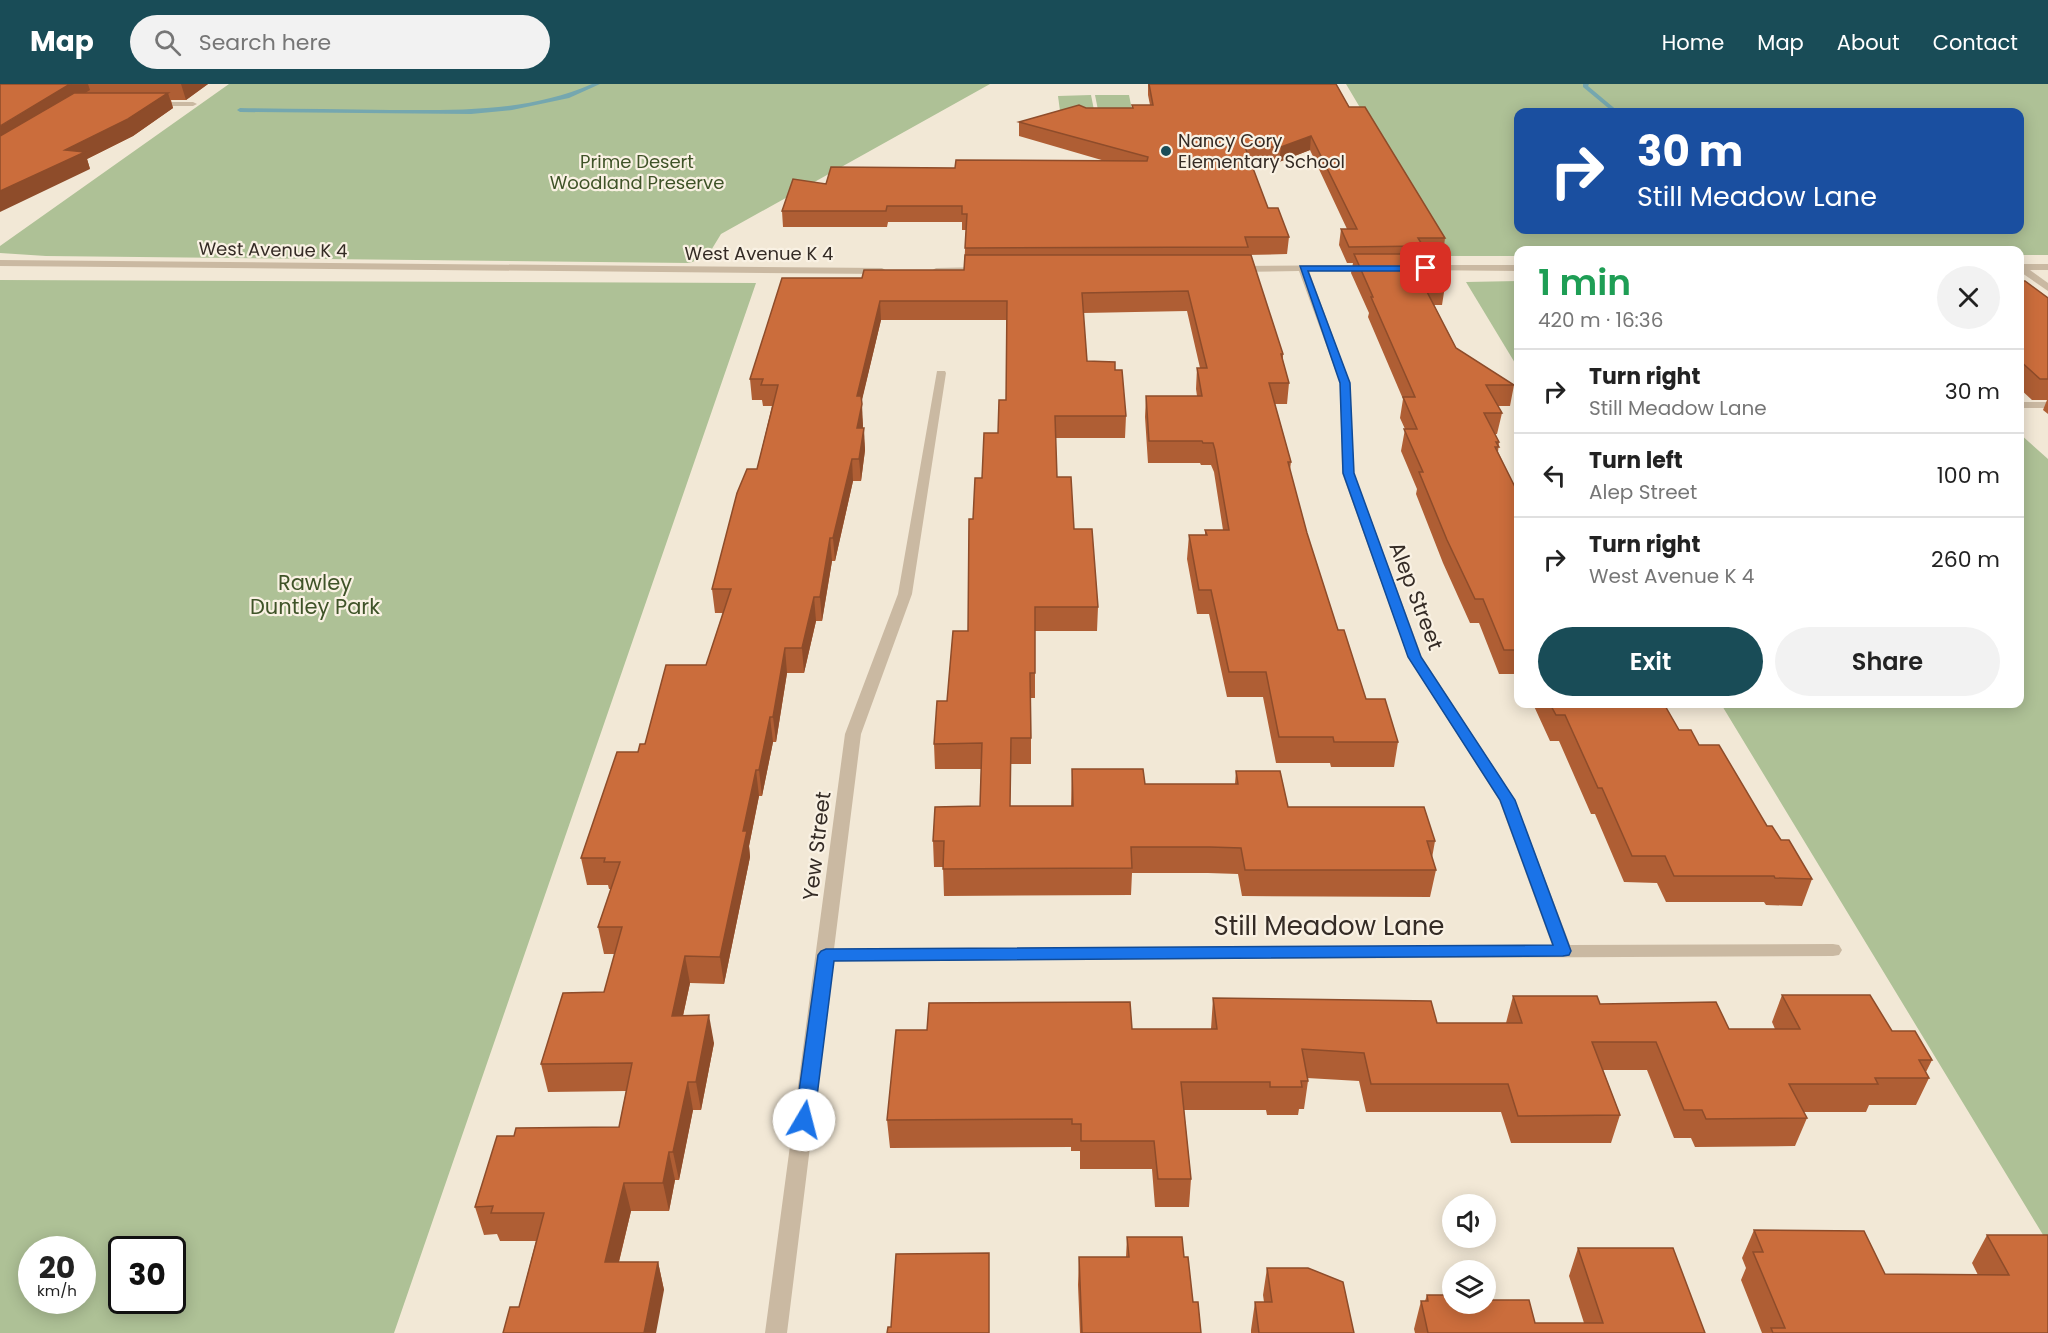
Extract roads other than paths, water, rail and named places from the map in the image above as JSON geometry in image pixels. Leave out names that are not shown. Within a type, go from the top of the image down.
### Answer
[{"type":"street","points":[[147,104],[193,104]]},
{"type":"street","name":"West Avenue K 4","points":[[0,263],[897,271]]},
{"type":"street","points":[[2024,267],[2048,267]]},
{"type":"street","name":"Alep Street","points":[[1303,268],[1345,383],[1348,473],[1415,657],[1507,800],[1563,951]]},
{"type":"street","points":[[1222,269],[1379,268]]},
{"type":"street","points":[[1402,268],[1514,268]]},
{"type":"street","points":[[920,271],[989,270]]},
{"type":"street","points":[[2024,270],[2048,288]]},
{"type":"street","name":"Yew Street","points":[[776,1333],[853,734],[905,594],[941,373]]},
{"type":"street","points":[[2024,405],[2048,405]]},
{"type":"street","name":"Still Meadow Lane","points":[[826,955],[1833,950]]},
{"type":"waterway","points":[[240,110],[471,112],[512,108],[569,96],[597,84]]},
{"type":"waterway","points":[[1586,84],[1585,86],[1611,108]]},
{"type":"place","name":"Nancy Cory Elementary School","points":[[1166,151]]},
{"type":"park label","name":"Prime Desert Woodland Preserve","points":[[637,172]]},
{"type":"park label","name":"Rawley Duntley Park","points":[[315,595]]}]
